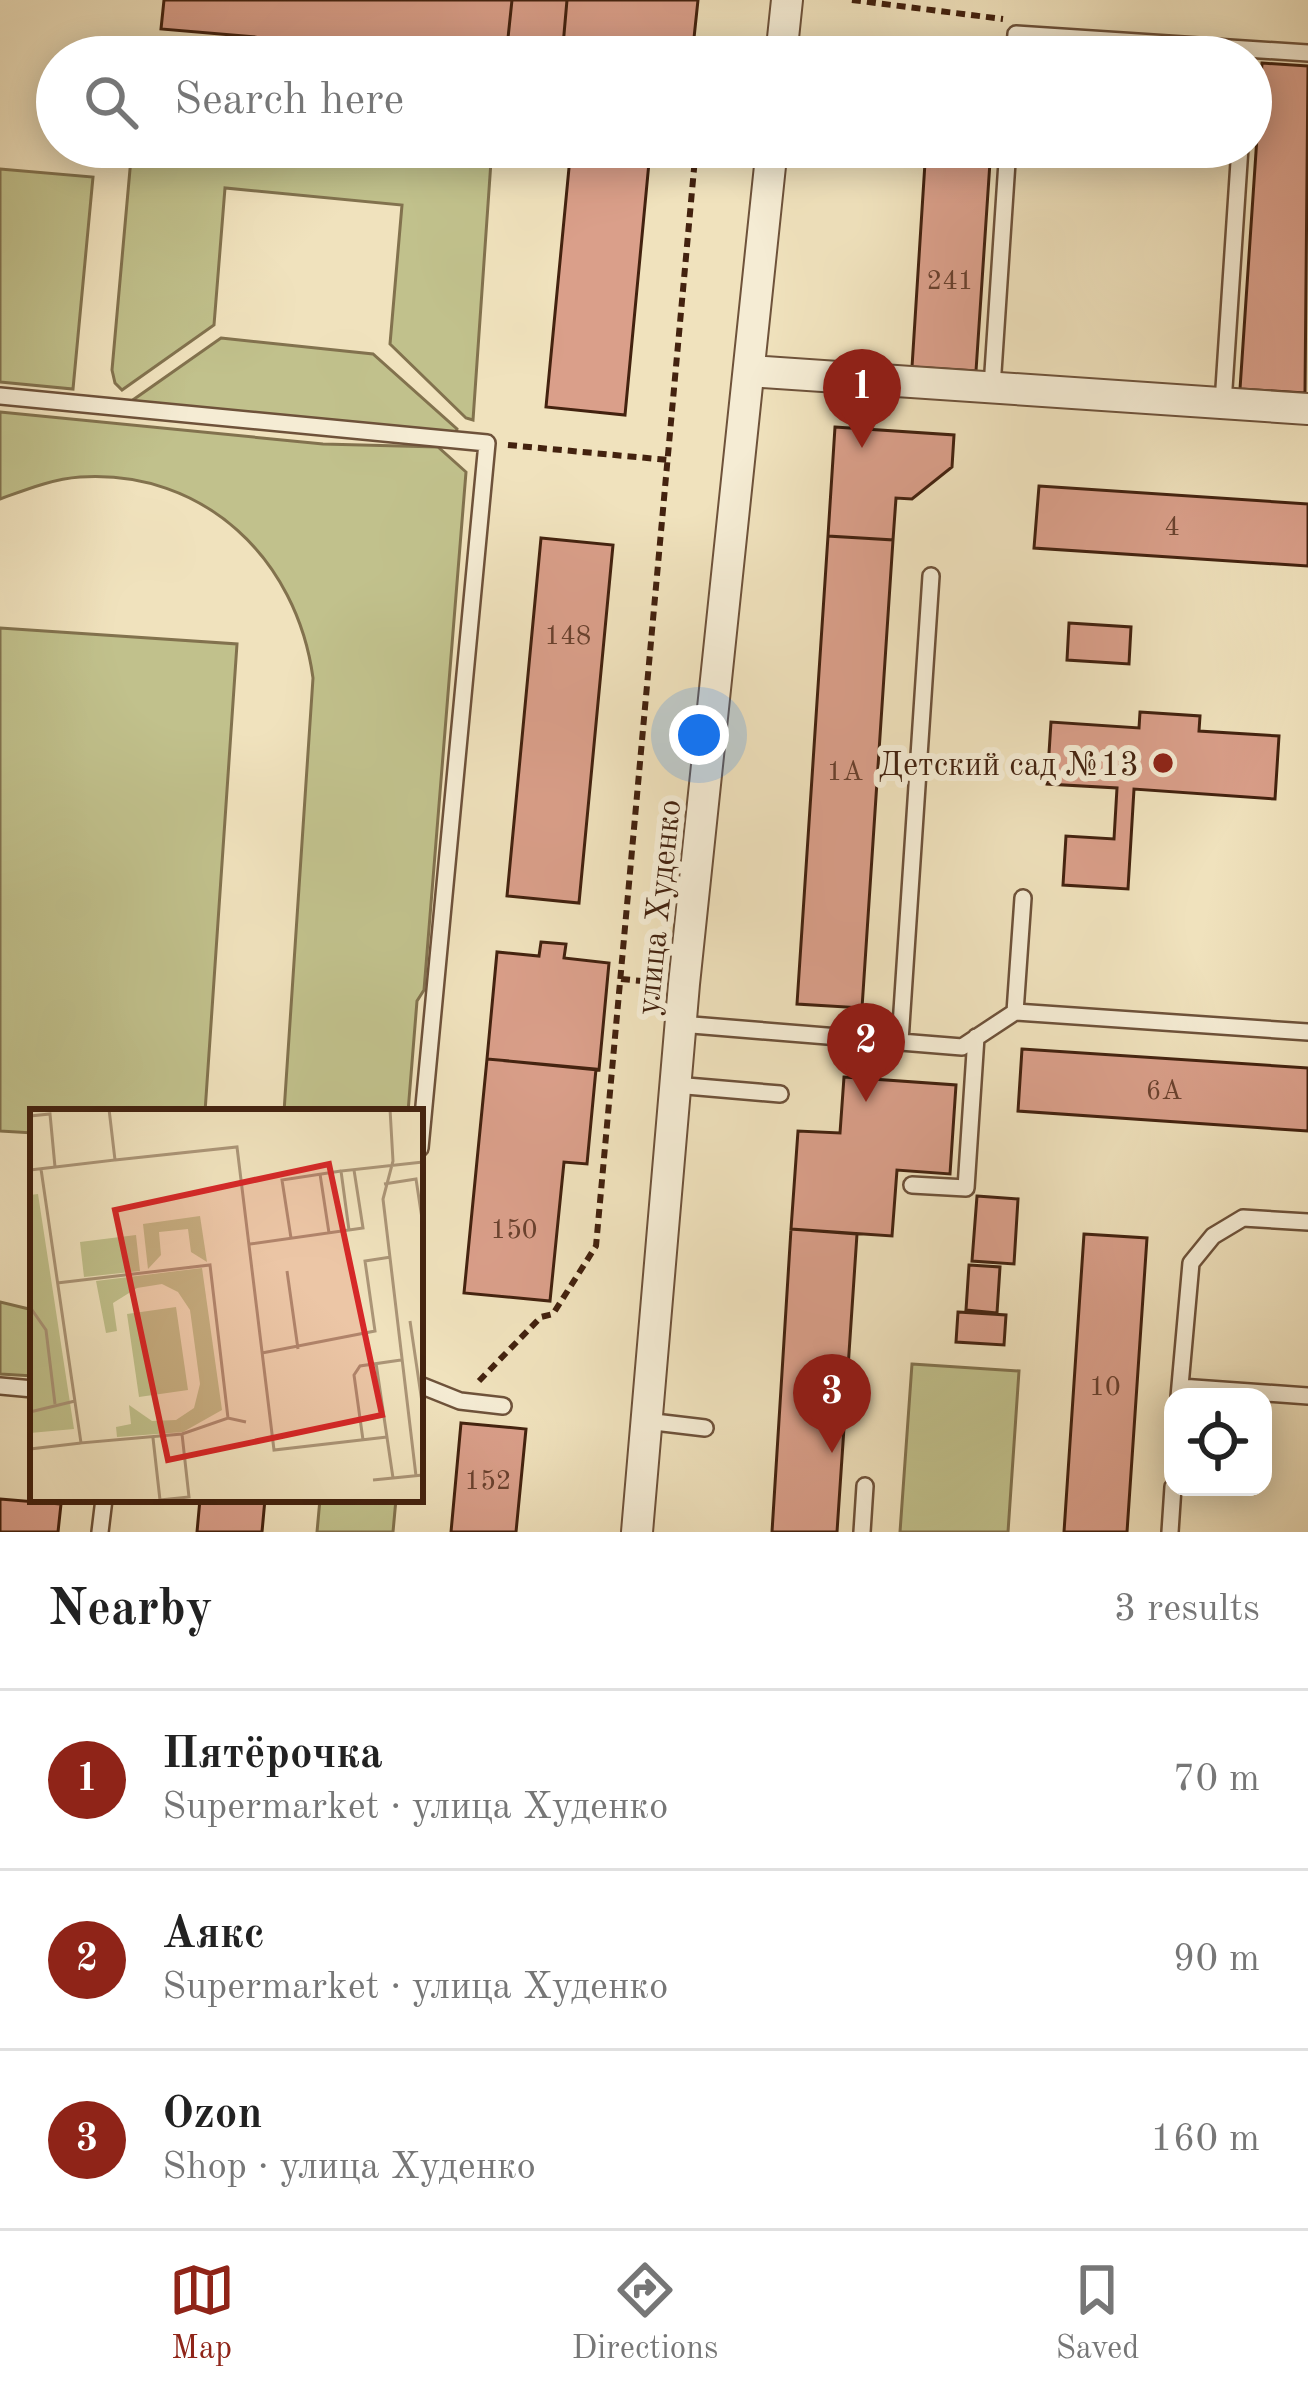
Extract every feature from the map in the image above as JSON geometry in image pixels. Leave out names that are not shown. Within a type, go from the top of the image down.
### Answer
[{"type":"street","points":[[783,36],[787,0]]},
{"type":"street","name":"улица Худенко","points":[[637,1532],[680,1024],[770,168]]},
{"type":"street","points":[[749,371],[1308,409]]},
{"type":"lane","points":[[1016,34],[1040,36]]},
{"type":"lane","points":[[1272,53],[1308,53]]},
{"type":"lane","points":[[992,387],[1007,168]]},
{"type":"lane","points":[[1223,403],[1239,168]]},
{"type":"lane","points":[[0,396],[487,442],[423,1116]]},
{"type":"lane","points":[[900,1042],[931,576]]},
{"type":"lane","points":[[1015,1012],[1023,898]]},
{"type":"lane","points":[[680,1024],[962,1047],[1015,1012],[1308,1032]]},
{"type":"lane","points":[[912,1185],[966,1188],[976,1037]]},
{"type":"lane","points":[[675,1084],[780,1094]]},
{"type":"lane","points":[[1180,1388],[1191,1263],[1213,1236],[1243,1218],[1308,1222]]},
{"type":"lane","points":[[0,1386],[30,1389]]},
{"type":"lane","points":[[423,1386],[460,1402],[503,1406]]},
{"type":"lane","points":[[1272,1395],[1308,1396]]},
{"type":"lane","points":[[646,1421],[705,1428]]},
{"type":"lane","points":[[862,1532],[865,1486]]},
{"type":"lane","points":[[1170,1532],[1172,1496]]},
{"type":"lane","points":[[100,1532],[104,1502]]},
{"type":"path","points":[[852,0],[1002,18],[1016,34]]},
{"type":"path","points":[[460,1402],[541,1317],[553,1314],[596,1246],[694,168]]},
{"type":"path","points":[[487,442],[668,460]]},
{"type":"green space","points":[[130,168],[491,168],[473,420],[390,344],[402,205],[225,188],[214,325],[122,390],[112,370]]},
{"type":"green space","points":[[0,169],[93,177],[73,389],[0,382]]},
{"type":"green space","points":[[221,338],[373,354],[457,429],[455,435],[130,402]]},
{"type":"green space","points":[[0,412],[323,444],[438,447],[466,472],[424,990],[417,1001],[408,1109],[284,1109],[313,678],[287,595],[265,560],[237,530],[204,506],[166,488],[125,478],[49,482],[0,499]]},
{"type":"green space","points":[[0,628],[237,644],[205,1109],[30,1109],[30,1133],[0,1131]]},
{"type":"green space","points":[[0,1302],[30,1309],[30,1376],[0,1374]]},
{"type":"green space","points":[[912,1364],[1019,1371],[1008,1532],[900,1532]]},
{"type":"green space","points":[[320,1502],[396,1502],[393,1532],[317,1532]]},
{"type":"building","points":[[164,0],[512,0],[508,36],[243,36],[161,29]]},
{"type":"building","points":[[512,0],[567,0],[564,36],[508,36]]},
{"type":"building","points":[[567,0],[698,0],[694,36],[564,36]]},
{"type":"building","points":[[1272,64],[1308,66],[1305,393],[1240,389],[1255,168],[1272,168]]},
{"type":"building","points":[[569,168],[648,168],[625,415],[546,407]]},
{"type":"building","points":[[925,168],[990,168],[976,371],[912,367]]},
{"type":"building","points":[[835,427],[954,435],[952,467],[912,499],[896,498],[893,540],[828,536]]},
{"type":"building","points":[[1039,486],[1308,504],[1308,566],[1034,548]]},
{"type":"building","points":[[828,536],[893,540],[862,1008],[797,1004]]},
{"type":"building","points":[[541,538],[613,545],[579,903],[507,896]]},
{"type":"building","points":[[1069,623],[1131,627],[1129,664],[1067,660]]},
{"type":"building","points":[[1140,712],[1200,716],[1199,731],[1279,736],[1275,799],[1134,789],[1128,889],[1063,885],[1066,836],[1114,839],[1117,788],[1047,784],[1051,722],[1139,728]]},
{"type":"building","points":[[541,942],[566,944],[564,958],[609,963],[599,1070],[487,1059],[497,952],[539,956]]},
{"type":"building","points":[[1022,1049],[1308,1068],[1308,1131],[1018,1111]]},
{"type":"building","points":[[487,1059],[596,1069],[587,1164],[564,1162],[550,1301],[464,1293]]},
{"type":"building","points":[[844,1077],[956,1085],[950,1174],[897,1170],[892,1236],[791,1229],[798,1131],[840,1133]]},
{"type":"building","points":[[977,1196],[1018,1199],[1014,1264],[972,1261]]},
{"type":"building","points":[[791,1229],[857,1234],[837,1532],[772,1532]]},
{"type":"building","points":[[1084,1234],[1147,1238],[1127,1532],[1064,1532]]},
{"type":"building","points":[[969,1265],[1000,1267],[997,1313],[966,1310]]},
{"type":"building","points":[[958,1312],[1006,1315],[1004,1345],[956,1342]]},
{"type":"building","points":[[461,1423],[526,1429],[516,1532],[451,1532]]},
{"type":"building","points":[[0,1499],[61,1504],[58,1532],[0,1532]]},
{"type":"building","points":[[200,1502],[265,1502],[262,1532],[197,1532]]},
{"type":"place","name":"Пятёрочка","points":[[862,448]]},
{"type":"place","name":"Детский сад №13","points":[[1163,763]]},
{"type":"place","name":"Аякс","points":[[866,1102]]},
{"type":"place","name":"Ozon","points":[[832,1453]]}]
